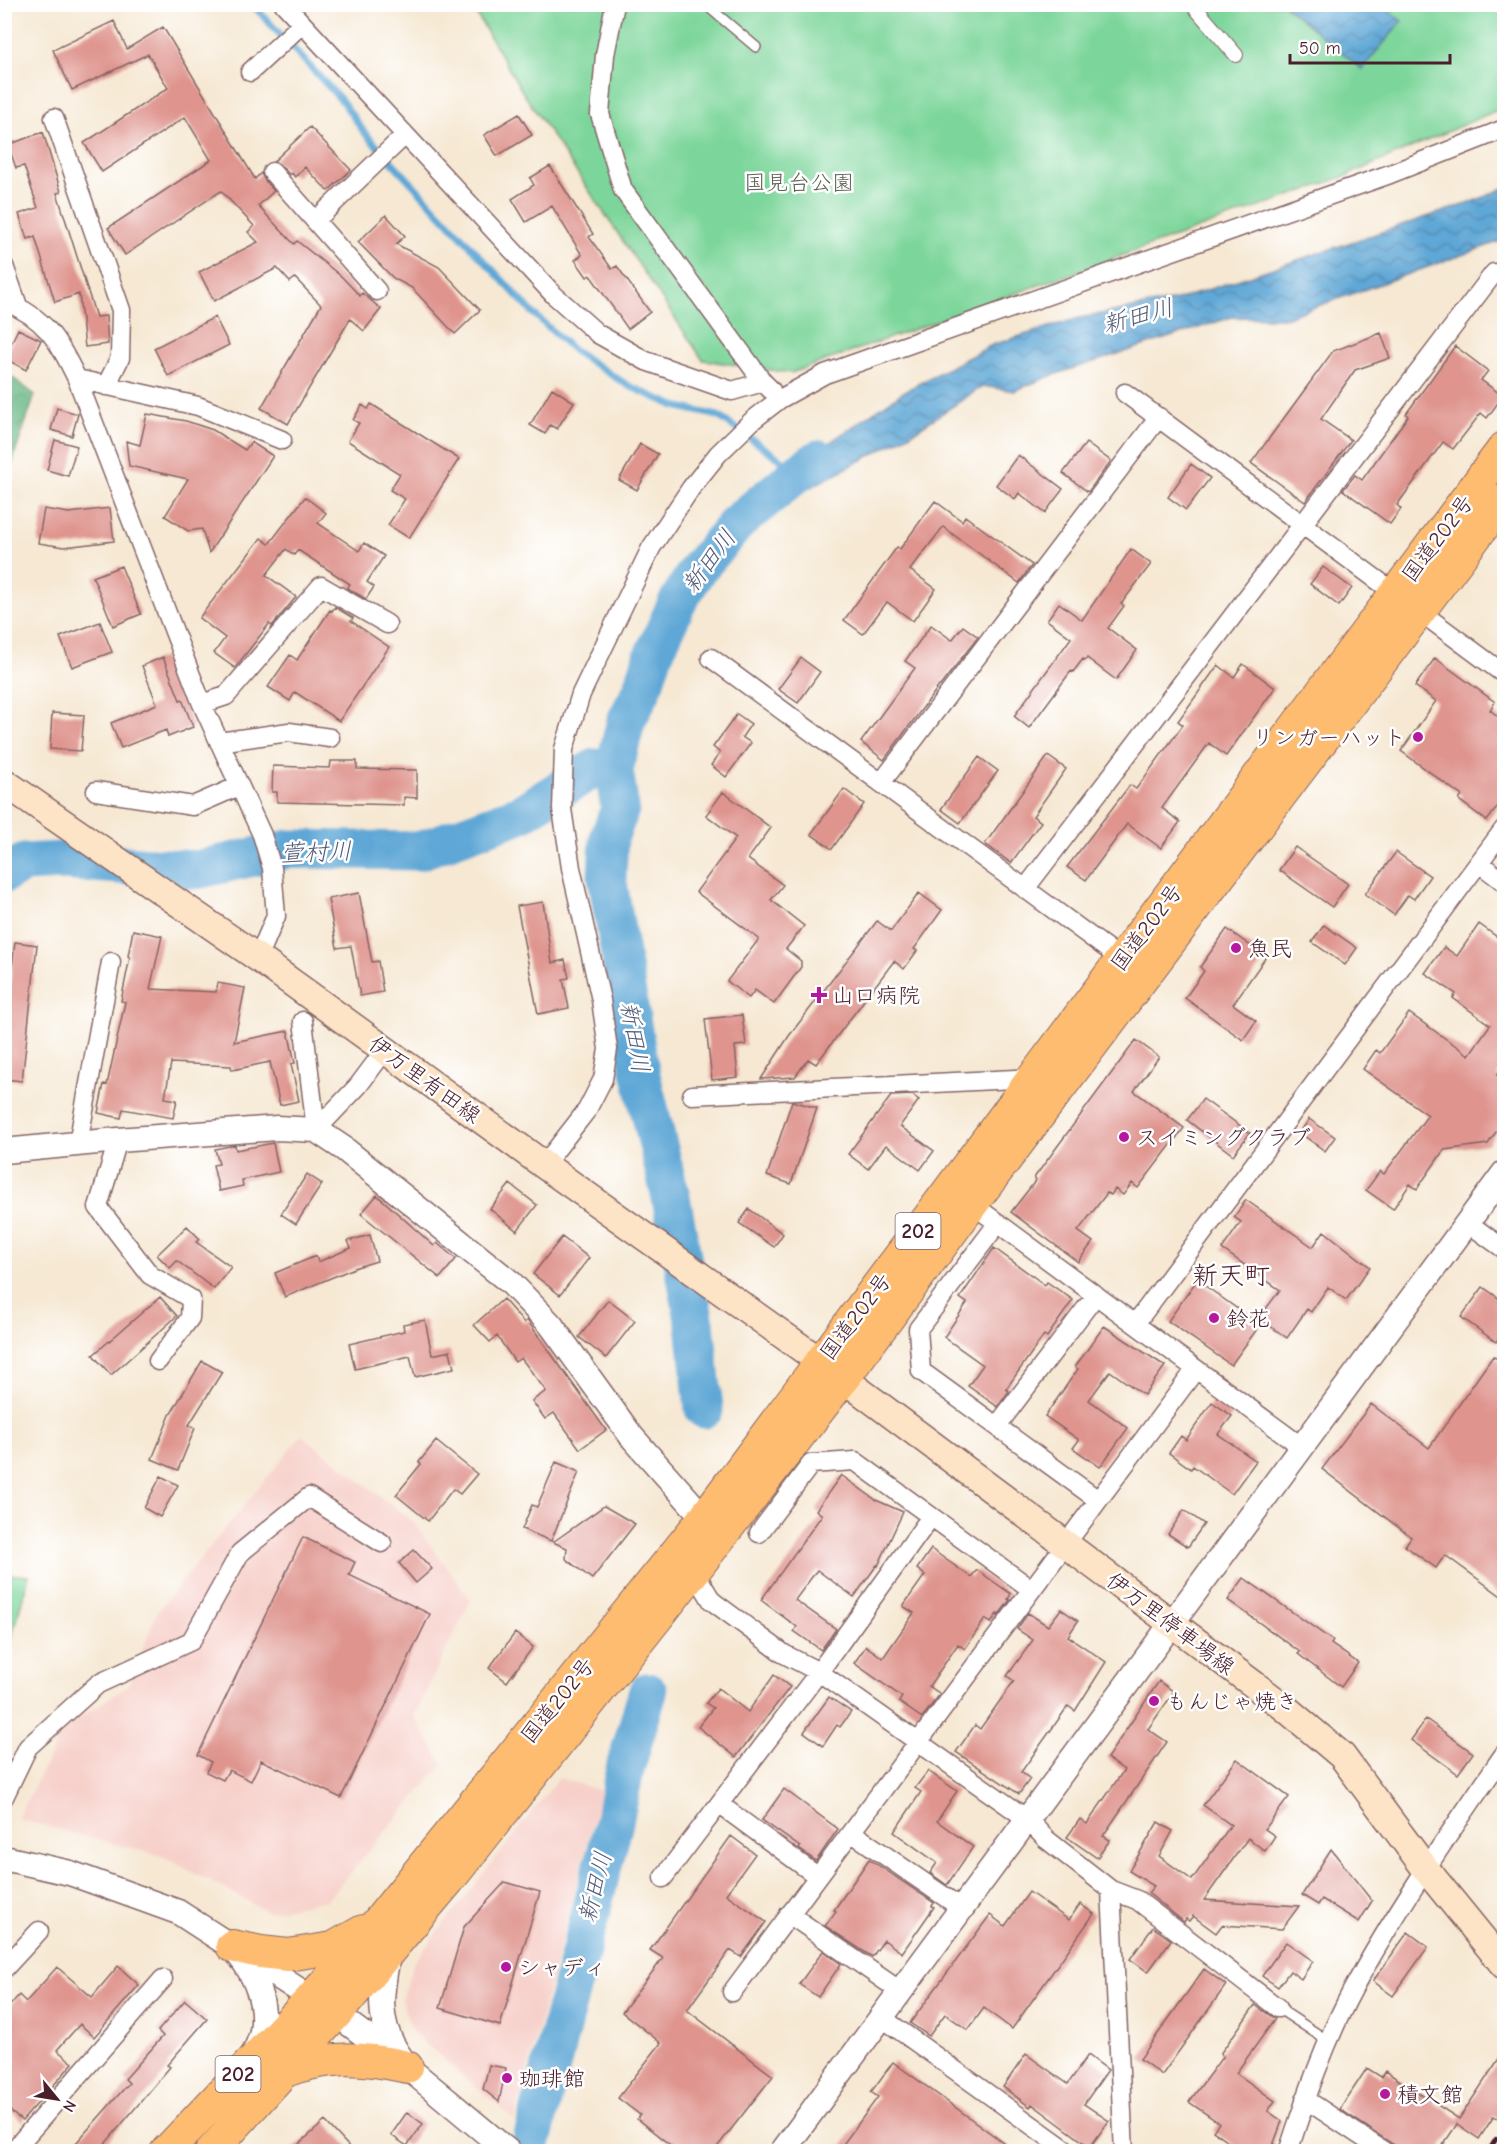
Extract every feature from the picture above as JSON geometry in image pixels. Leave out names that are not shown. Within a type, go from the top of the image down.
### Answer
[{"type":"highway","name":"国道202号","points":[[166,2151],[251,2061],[324,2006],[389,1951],[449,1880],[694,1571],[1032,1078],[1504,448]]},
{"type":"highway","name":"国道202号","points":[[211,2151],[284,2072],[378,1922],[704,1518],[972,1204],[1504,499]]},
{"type":"highway","points":[[232,1946],[288,1955],[310,1952],[333,1948],[378,1922]]},
{"type":"highway","points":[[284,2072],[306,2064],[349,2058],[379,2060],[407,2067]]},
{"type":"main road","name":"伊万里有田線","points":[[4,782],[258,958],[544,1166],[832,1370]]},
{"type":"main road","name":"伊万里停車場線","points":[[832,1370],[1284,1707],[1342,1756],[1425,1868],[1504,1965]]},
{"type":"street","points":[[284,4],[554,295],[598,334],[646,361],[732,391],[763,382]]},
{"type":"street","points":[[615,4],[605,55],[600,114],[622,190],[763,382],[780,399]]},
{"type":"street","points":[[1192,4],[1236,55]]},
{"type":"street","points":[[250,72],[302,24]]},
{"type":"street","points":[[54,118],[121,310],[120,358],[106,386]]},
{"type":"street","points":[[544,1166],[587,1110],[603,1079],[608,1049],[600,1000],[571,868],[562,808],[564,749],[581,694],[651,548],[718,454],[753,420],[780,399],[825,374],[1390,174],[1504,129]]},
{"type":"street","points":[[315,221],[405,135]]},
{"type":"street","points":[[272,172],[377,291]]},
{"type":"street","points":[[4,266],[11,304],[46,326],[63,348],[202,704],[262,835],[272,868],[276,916],[258,958]]},
{"type":"street","points":[[1025,889],[1494,273]]},
{"type":"street","points":[[77,379],[198,406],[282,440]]},
{"type":"street","points":[[1125,393],[1504,674]]},
{"type":"street","points":[[881,783],[1159,417]]},
{"type":"street","points":[[202,704],[226,696],[321,586],[387,624]]},
{"type":"street","points":[[711,658],[1121,959]]},
{"type":"street","points":[[219,742],[289,732],[330,738]]},
{"type":"street","points":[[96,791],[193,806],[239,786]]},
{"type":"street","points":[[1135,1324],[1504,829]]},
{"type":"street","points":[[1479,863],[1504,882]]},
{"type":"street","points":[[78,1144],[111,962]]},
{"type":"street","points":[[303,1021],[316,1130]]},
{"type":"street","points":[[316,1130],[358,1086],[386,1050]]},
{"type":"street","points":[[692,1095],[1068,1077]]},
{"type":"street","points":[[4,1151],[277,1128],[316,1130],[344,1148],[512,1283],[552,1326],[632,1437],[704,1518],[694,1571],[712,1601],[784,1654],[819,1672],[1027,1819],[1046,1839],[1111,1890],[1137,1900],[1278,2008]]},
{"type":"street","points":[[118,1140],[98,1207],[150,1275],[191,1299],[190,1318],[158,1361]]},
{"type":"street","points":[[782,2151],[1504,1173]]},
{"type":"street","points":[[972,1204],[1302,1447]]},
{"type":"street","points":[[998,1223],[918,1329],[921,1371],[1098,1500]]},
{"type":"street","points":[[1467,1223],[1504,1249]]},
{"type":"street","points":[[997,1426],[1096,1295]]},
{"type":"street","points":[[732,1992],[1196,1369]]},
{"type":"street","points":[[759,1533],[811,1464],[855,1461],[930,1518],[1031,1589]]},
{"type":"street","points":[[4,1797],[28,1747],[98,1684],[191,1641],[240,1553],[309,1497],[382,1543]]},
{"type":"street","points":[[663,1878],[819,1672],[930,1518]]},
{"type":"street","points":[[1288,2151],[1305,2099],[1328,2042],[1352,1992],[1425,1868],[1504,1754]]},
{"type":"street","points":[[719,1804],[817,1876]]},
{"type":"street","points":[[851,1832],[961,1908]]},
{"type":"street","points":[[4,1858],[70,1873],[178,1912],[324,2006],[407,2067],[505,2150]]},
{"type":"street","points":[[1111,1890],[1124,2151]]},
{"type":"street","points":[[789,1914],[900,1991]]},
{"type":"street","points":[[4,1969],[39,1931]]},
{"type":"street","points":[[232,1946],[253,1977],[260,1996],[262,2031],[251,2061]]},
{"type":"street","points":[[389,1951],[381,1991],[383,2021],[392,2046],[407,2067]]},
{"type":"street","points":[[12,2151],[163,1979]]},
{"type":"street","points":[[881,2017],[1069,2151]]},
{"type":"street","points":[[1305,2099],[1385,2151]]},
{"type":"lane","points":[[705,4],[756,47]]},
{"type":"lane","points":[[1278,2008],[1328,2042]]},
{"type":"shaded area","points":[[302,1435],[413,1522],[471,1600],[414,1716],[443,1764],[327,1900],[268,1912],[162,1856],[17,1819],[64,1728],[128,1686],[157,1612]]},
{"type":"shaded area","points":[[559,1778],[601,1791],[514,2120],[412,2032],[401,2000],[414,1962]]},
{"type":"green space","name":"国見台公園","points":[[471,5],[1504,5],[1504,107],[1346,176],[791,373],[703,360],[522,91]]},
{"type":"green space","points":[[5,372],[35,395],[9,471],[4,471]]},
{"type":"green space","points":[[4,1574],[29,1576],[5,1660]]},
{"type":"water","points":[[1284,5],[1381,5],[1402,21],[1362,69]]},
{"type":"water","points":[[1504,188],[1504,240],[1284,318],[1232,317],[1053,375],[1014,391],[983,386],[909,435],[792,497],[777,492],[780,478],[798,464],[905,391],[992,345],[1079,318],[1177,300],[1475,201]]},
{"type":"building","points":[[114,21],[127,49],[163,27],[255,179],[261,173],[274,191],[258,206],[294,244],[297,241],[342,277],[360,296],[362,293],[381,309],[364,331],[350,319],[288,424],[261,408],[321,305],[295,278],[290,282],[277,268],[214,301],[199,272],[258,242],[248,232],[254,226],[221,191],[125,255],[108,228],[211,160],[185,117],[102,172],[84,143],[168,88],[148,54],[72,90],[53,50]]},
{"type":"building","points":[[519,114],[532,135],[497,156],[484,135]]},
{"type":"building","points":[[310,127],[351,170],[328,191],[305,167],[295,177],[274,161]]},
{"type":"building","points":[[43,132],[61,192],[57,193],[96,317],[106,316],[108,344],[85,347],[79,294],[55,302],[35,237],[27,239],[19,214],[38,208],[24,166],[16,168],[8,145]]},
{"type":"building","points":[[550,166],[593,234],[589,237],[612,269],[617,266],[650,312],[628,329],[590,275],[587,277],[575,260],[582,255],[552,206],[526,222],[512,199],[534,185],[530,178]]},
{"type":"building","points":[[386,215],[405,236],[396,244],[439,267],[480,310],[455,334],[412,288],[393,278],[358,242]]},
{"type":"building","points":[[215,317],[229,345],[168,376],[154,348]]},
{"type":"building","points":[[18,329],[41,340],[26,370],[4,358]]},
{"type":"building","points":[[1381,333],[1390,358],[1355,370],[1321,419],[1351,440],[1305,502],[1251,463],[1333,351]]},
{"type":"building","points":[[1455,346],[1488,371],[1481,380],[1503,396],[1487,418],[1481,413],[1453,449],[1443,442],[1397,505],[1401,509],[1390,524],[1343,490],[1355,475],[1362,480]]},
{"type":"building","points":[[552,388],[574,402],[557,429],[550,425],[545,434],[530,425]]},
{"type":"building","points":[[371,404],[459,459],[409,538],[388,525],[405,499],[390,490],[400,474],[348,441],[359,423],[353,420],[362,405],[368,409]]},
{"type":"building","points":[[57,408],[78,414],[72,436],[51,430]]},
{"type":"building","points":[[147,414],[186,421],[213,430],[245,450],[251,442],[273,456],[209,553],[202,529],[188,531],[165,516],[188,479],[129,466],[126,441],[140,445]]},
{"type":"building","points":[[55,440],[77,446],[68,476],[47,470]]},
{"type":"building","points":[[1086,443],[1111,461],[1088,492],[1063,473]]},
{"type":"building","points":[[640,444],[658,454],[637,490],[619,480]]},
{"type":"building","points":[[1018,455],[1063,489],[1045,513],[1019,493],[1015,499],[996,485]]},
{"type":"building","points":[[1191,464],[1210,478],[1186,510],[1168,497]]},
{"type":"building","points":[[305,497],[326,513],[318,523],[359,551],[364,543],[384,556],[367,582],[374,587],[366,599],[347,588],[350,584],[298,550],[294,555],[286,549],[266,575],[296,597],[272,626],[269,624],[235,668],[214,653],[225,638],[199,618],[261,538],[269,544]]},
{"type":"building","points":[[935,501],[962,521],[965,516],[1032,565],[1019,583],[943,527],[910,570],[936,589],[913,621],[887,602],[863,634],[844,620],[897,547],[900,549]]},
{"type":"building","points":[[110,508],[114,541],[64,547],[38,543],[44,509],[69,513]]},
{"type":"building","points":[[1131,549],[1151,564],[1121,604],[1124,606],[1108,628],[1137,650],[1116,680],[1087,658],[1083,659],[1073,672],[1071,671],[1029,728],[1014,716],[1071,638],[1047,620],[1059,603],[1082,620]]},
{"type":"building","points":[[121,566],[141,614],[113,626],[93,577]]},
{"type":"building","points":[[1323,567],[1352,588],[1339,606],[1310,584]]},
{"type":"building","points":[[335,607],[353,618],[351,621],[389,647],[339,721],[295,692],[290,701],[268,687],[290,655],[297,660],[330,610],[332,611]]},
{"type":"building","points":[[100,622],[112,652],[72,667],[60,637]]},
{"type":"building","points":[[931,625],[952,640],[963,626],[978,637],[884,760],[861,742],[915,668],[905,661]]},
{"type":"building","points":[[163,657],[193,727],[168,737],[166,730],[121,748],[111,723],[157,704],[142,666]]},
{"type":"building","points":[[801,658],[820,672],[798,703],[778,689]]},
{"type":"building","points":[[1435,658],[1495,702],[1490,710],[1504,721],[1504,798],[1487,821],[1459,800],[1462,796],[1401,751],[1436,701],[1415,686]]},
{"type":"building","points":[[1243,664],[1275,688],[1226,756],[1209,743],[1162,808],[1180,822],[1161,848],[1127,824],[1086,880],[1067,867],[1130,785],[1136,789],[1183,725],[1178,721],[1218,665],[1234,677]]},
{"type":"building","points":[[52,713],[84,715],[81,751],[50,749]]},
{"type":"building","points":[[737,714],[751,724],[742,737],[751,743],[726,777],[711,765],[720,753],[713,747]]},
{"type":"building","points":[[1048,756],[1066,769],[1033,816],[1041,822],[1011,863],[985,844]]},
{"type":"building","points":[[979,757],[998,771],[960,823],[941,809]]},
{"type":"building","points":[[331,761],[357,761],[357,769],[417,770],[417,798],[404,797],[404,805],[277,802],[277,792],[272,792],[273,766],[330,768]]},
{"type":"building","points":[[844,789],[864,804],[832,849],[811,834]]},
{"type":"building","points":[[723,792],[771,828],[748,859],[783,885],[771,900],[804,926],[786,949],[801,961],[801,967],[774,1004],[755,990],[749,998],[727,981],[759,939],[696,892],[736,838],[706,815]]},
{"type":"building","points":[[1295,847],[1348,884],[1332,907],[1279,870]]},
{"type":"building","points":[[1396,852],[1430,876],[1414,899],[1408,895],[1394,915],[1365,894]]},
{"type":"building","points":[[359,893],[372,962],[378,961],[383,992],[360,996],[351,946],[337,948],[328,899]]},
{"type":"building","points":[[919,893],[942,910],[914,949],[917,951],[904,969],[894,961],[816,1064],[808,1059],[795,1077],[761,1079],[789,1036],[877,921],[891,931]]},
{"type":"building","points":[[543,902],[552,963],[565,960],[569,978],[563,979],[569,1008],[538,1014],[517,906]]},
{"type":"building","points":[[1479,924],[1504,942],[1504,1065],[1497,1075],[1504,1080],[1504,1120],[1488,1144],[1444,1150],[1417,1189],[1410,1184],[1393,1209],[1366,1190],[1380,1171],[1384,1174],[1428,1115],[1363,1069],[1376,1050],[1380,1053],[1409,1013],[1469,1055],[1490,1025],[1453,998],[1456,994],[1425,973],[1444,947],[1457,956]]},
{"type":"building","points":[[1324,925],[1357,948],[1345,965],[1312,942]]},
{"type":"building","points":[[1227,929],[1266,957],[1233,1004],[1256,1021],[1243,1040],[1185,998],[1204,971],[1200,967]]},
{"type":"building","points":[[133,930],[162,936],[150,989],[216,992],[218,983],[245,988],[234,1042],[288,1031],[295,1063],[291,1064],[299,1101],[280,1105],[270,1062],[232,1070],[231,1066],[171,1063],[165,1098],[177,1100],[173,1118],[123,1109],[121,1118],[98,1113],[104,1084],[107,1085],[125,1002],[121,1001]]},
{"type":"building","points":[[15,942],[37,945],[22,1081],[4,1079],[4,1033]]},
{"type":"building","points":[[742,1015],[746,1045],[735,1046],[738,1077],[712,1080],[705,1019]]},
{"type":"building","points":[[1136,1040],[1159,1057],[1134,1091],[1184,1128],[1138,1188],[1132,1183],[1123,1195],[1115,1189],[1111,1195],[1107,1193],[1078,1231],[1093,1242],[1078,1262],[1011,1212]]},
{"type":"building","points":[[912,1095],[919,1100],[900,1126],[934,1151],[920,1170],[886,1145],[868,1169],[848,1154],[891,1096]]},
{"type":"building","points":[[1203,1099],[1250,1133],[1233,1155],[1187,1120]]},
{"type":"building","points":[[792,1101],[817,1108],[791,1184],[767,1176]]},
{"type":"building","points":[[1309,1119],[1335,1137],[1325,1151],[1300,1133]]},
{"type":"building","points":[[273,1143],[279,1172],[242,1180],[243,1186],[219,1191],[213,1165],[219,1164],[215,1149],[235,1145],[236,1150]]},
{"type":"building","points":[[307,1174],[322,1184],[296,1224],[281,1214]]},
{"type":"building","points":[[510,1184],[537,1205],[517,1231],[490,1209]]},
{"type":"building","points":[[377,1195],[434,1246],[437,1243],[456,1259],[440,1278],[361,1214]]},
{"type":"building","points":[[1246,1200],[1313,1247],[1324,1231],[1370,1267],[1346,1300],[1328,1287],[1311,1312],[1307,1309],[1287,1338],[1259,1318],[1280,1290],[1222,1249],[1241,1222],[1234,1217]]},
{"type":"building","points":[[749,1209],[783,1234],[774,1247],[739,1223]]},
{"type":"building","points":[[187,1226],[200,1239],[196,1242],[231,1267],[214,1289],[177,1261],[170,1268],[157,1255]]},
{"type":"building","points":[[370,1235],[377,1261],[285,1297],[275,1273],[316,1256],[318,1262],[351,1248],[348,1241]]},
{"type":"building","points":[[562,1237],[589,1258],[560,1295],[533,1274]]},
{"type":"building","points":[[994,1248],[1045,1285],[1047,1282],[1073,1300],[1047,1337],[1044,1335],[1006,1389],[1009,1391],[998,1407],[968,1386],[983,1365],[944,1337],[967,1303],[960,1298]]},
{"type":"building","points":[[1197,1280],[1260,1325],[1231,1365],[1168,1321]]},
{"type":"building","points":[[1483,1287],[1504,1302],[1504,1330],[1496,1342],[1461,1317]]},
{"type":"building","points":[[160,1297],[177,1316],[111,1375],[93,1355]]},
{"type":"building","points":[[503,1299],[524,1323],[527,1320],[606,1430],[580,1449],[554,1413],[545,1419],[532,1401],[546,1391],[521,1358],[515,1362],[497,1336],[490,1342],[474,1325]]},
{"type":"building","points":[[608,1300],[635,1321],[606,1358],[579,1337]]},
{"type":"building","points":[[425,1320],[432,1355],[450,1351],[454,1368],[415,1377],[410,1356],[355,1369],[349,1344],[404,1331],[403,1324]]},
{"type":"building","points":[[1104,1326],[1165,1366],[1144,1395],[1110,1371],[1089,1400],[1128,1428],[1100,1467],[1073,1448],[1079,1440],[1045,1416],[1078,1369],[1075,1367]]},
{"type":"building","points":[[1493,1356],[1504,1364],[1504,1598],[1445,1555],[1436,1568],[1405,1546],[1411,1537],[1322,1469],[1371,1404],[1429,1448]]},
{"type":"building","points":[[202,1361],[222,1372],[189,1425],[195,1428],[178,1470],[152,1459],[170,1415]]},
{"type":"building","points":[[1212,1402],[1232,1416],[1218,1434],[1256,1461],[1232,1494],[1193,1466],[1191,1469],[1169,1453],[1181,1436],[1186,1440]]},
{"type":"building","points":[[436,1441],[477,1474],[460,1494],[453,1489],[428,1521],[396,1495]]},
{"type":"building","points":[[556,1462],[579,1472],[551,1541],[522,1529],[532,1505],[537,1507]]},
{"type":"building","points":[[841,1475],[876,1500],[903,1512],[878,1566],[854,1597],[817,1570],[795,1600],[836,1629],[821,1650],[794,1631],[797,1627],[761,1600],[822,1515],[816,1510]]},
{"type":"building","points":[[161,1476],[178,1485],[160,1517],[144,1508]]},
{"type":"building","points":[[604,1506],[635,1524],[592,1579],[566,1559],[567,1548],[553,1542]]},
{"type":"building","points":[[1184,1510],[1204,1524],[1188,1547],[1168,1534]]},
{"type":"building","points":[[303,1537],[355,1562],[349,1575],[430,1614],[341,1798],[261,1760],[251,1781],[229,1770],[223,1780],[206,1772],[211,1762],[198,1755]]},
{"type":"building","points":[[931,1549],[971,1577],[977,1570],[1011,1594],[1008,1599],[1010,1600],[998,1616],[997,1614],[991,1623],[985,1619],[965,1649],[958,1644],[929,1686],[940,1694],[922,1718],[899,1702],[902,1697],[854,1663],[866,1646],[883,1658],[914,1613],[903,1606],[925,1575],[917,1569]]},
{"type":"building","points":[[414,1550],[432,1569],[416,1583],[399,1563]]},
{"type":"building","points":[[1244,1578],[1333,1641],[1331,1644],[1358,1663],[1341,1687],[1298,1654],[1300,1652],[1228,1600]]},
{"type":"building","points":[[1061,1609],[1078,1621],[1068,1636],[1106,1662],[1075,1711],[1068,1706],[1021,1772],[1030,1779],[1019,1794],[956,1752],[975,1725],[980,1729],[1014,1681],[1007,1676],[1033,1640],[1017,1629],[1028,1613],[1048,1626]]},
{"type":"building","points":[[515,1633],[533,1647],[507,1682],[489,1668]]},
{"type":"building","points":[[774,1675],[790,1687],[736,1757],[698,1727],[713,1708],[706,1703],[718,1688],[748,1712]]},
{"type":"building","points":[[1159,1681],[1174,1692],[1148,1729],[1167,1742],[1103,1836],[1110,1840],[1097,1858],[1067,1837],[1080,1819],[1087,1824],[1124,1770],[1107,1758]]},
{"type":"building","points":[[829,1697],[851,1712],[840,1727],[837,1725],[823,1746],[804,1732]]},
{"type":"building","points":[[1426,1719],[1473,1753],[1458,1774],[1411,1740]]},
{"type":"building","points":[[1237,1759],[1289,1797],[1265,1829],[1275,1836],[1265,1851],[1248,1838],[1204,1900],[1299,1906],[1282,1929],[1222,1925],[1216,1933],[1193,1916],[1189,1921],[1186,1919],[1184,1922],[1148,1893],[1154,1886],[1129,1871],[1158,1822],[1173,1831],[1159,1856],[1192,1880],[1231,1825],[1203,1805]]},
{"type":"building","points":[[928,1771],[957,1791],[937,1821],[973,1847],[947,1885],[930,1873],[937,1863],[894,1832],[921,1792],[915,1788]]},
{"type":"building","points":[[784,1789],[838,1829],[816,1861],[762,1820]]},
{"type":"building","points":[[731,1836],[755,1854],[726,1894],[766,1922],[741,1957],[730,1950],[687,2010],[773,2076],[714,2151],[678,2151],[637,2119],[640,2115],[618,2098],[661,2043],[622,2012],[663,1958],[650,1950]]},
{"type":"building","points":[[1331,1849],[1372,1901],[1359,1922],[1322,1899],[1318,1905],[1302,1895]]},
{"type":"building","points":[[869,1859],[934,1903],[932,1906],[934,1907],[902,1953],[884,1940],[872,1957],[825,1926]]},
{"type":"building","points":[[505,1882],[540,1892],[500,2026],[440,2008],[464,1927]]},
{"type":"building","points":[[1029,1892],[1069,1920],[1080,1904],[1094,1914],[1012,2029],[984,2008],[968,2030],[945,2014],[929,2036],[910,2023],[990,1915],[1005,1926]]},
{"type":"building","points":[[1153,1927],[1171,1940],[1148,1972],[1130,1959]]},
{"type":"building","points":[[1408,1932],[1428,1947],[1393,1996],[1373,1981]]},
{"type":"building","points":[[1286,1942],[1313,1961],[1301,1979],[1290,1971],[1278,1987],[1262,1976]]},
{"type":"building","points":[[823,1951],[841,1964],[818,1997],[799,1984]]},
{"type":"building","points":[[118,1966],[139,1985],[94,2037],[80,2024],[57,2050],[73,2063],[22,2121],[4,2106],[4,2012],[19,1995],[26,2002],[57,1967],[92,1997]]},
{"type":"building","points":[[1204,1969],[1226,1985],[1162,2075],[1140,2059]]},
{"type":"building","points":[[185,2000],[207,2019],[167,2065],[170,2067],[99,2151],[69,2151],[129,2083],[125,2079],[163,2036],[158,2031]]},
{"type":"building","points":[[1255,2005],[1275,2019],[1236,2073],[1275,2101],[1268,2111],[1282,2121],[1271,2151],[1242,2151],[1213,2131],[1219,2123],[1189,2102],[1223,2056],[1220,2054]]},
{"type":"building","name":"積文館","points":[[1504,2051],[1504,2123],[1494,2116],[1479,2139],[1457,2124],[1439,2151],[1400,2151],[1340,2109],[1367,2068],[1381,2077],[1385,2071],[1459,2119]]},
{"type":"building","points":[[1026,2054],[1068,2084],[1088,2055],[1108,2070],[1084,2104],[1109,2121],[1090,2147],[1032,2104],[1030,2107],[1003,2087]]},
{"type":"building","points":[[893,2062],[1015,2151],[838,2151],[878,2097],[871,2092]]},
{"type":"building","points":[[489,2065],[506,2068],[499,2102],[483,2089]]},
{"type":"building","points":[[407,2112],[423,2124],[407,2146],[391,2135]]},
{"type":"building","points":[[325,2121],[353,2151],[291,2151]]},
{"type":"waterway","points":[[252,4],[342,101],[364,132],[533,313],[574,351],[629,386],[675,406],[718,416],[799,472]]},
{"type":"waterway","name":"新田川","points":[[704,1409],[695,1324],[671,1198],[640,1071],[607,877],[609,838],[620,809],[614,770],[626,721],[642,690],[653,656],[677,603],[697,570],[738,522],[799,472],[819,459]]},
{"type":"waterway","name":"萱村川","points":[[4,874],[24,863],[62,861],[196,870],[289,849],[419,851],[520,814],[595,768],[614,770]]},
{"type":"waterway","name":"新田川","points":[[529,2152],[613,1826],[626,1765],[648,1692]]},
{"type":"railway","points":[[1488,2152],[1496,2139]]},
{"type":"place","name":"リンガーハット","points":[[1418,737]]},
{"type":"place","name":"魚民","points":[[1236,948]]},
{"type":"place","name":"山口病院","points":[[819,995]]},
{"type":"place","name":"スイミングクラブ","points":[[1124,1137]]},
{"type":"place","name":"鈴花","points":[[1214,1318]]},
{"type":"place","name":"もんじゃ焼き","points":[[1154,1701]]},
{"type":"place","name":"シャディ","points":[[506,1967]]},
{"type":"place","name":"珈琲館","points":[[507,2078]]},
{"type":"place","name":"積文館","points":[[1385,2094]]},
{"type":"district","name":"新天町","points":[[1231,1275]]}]
